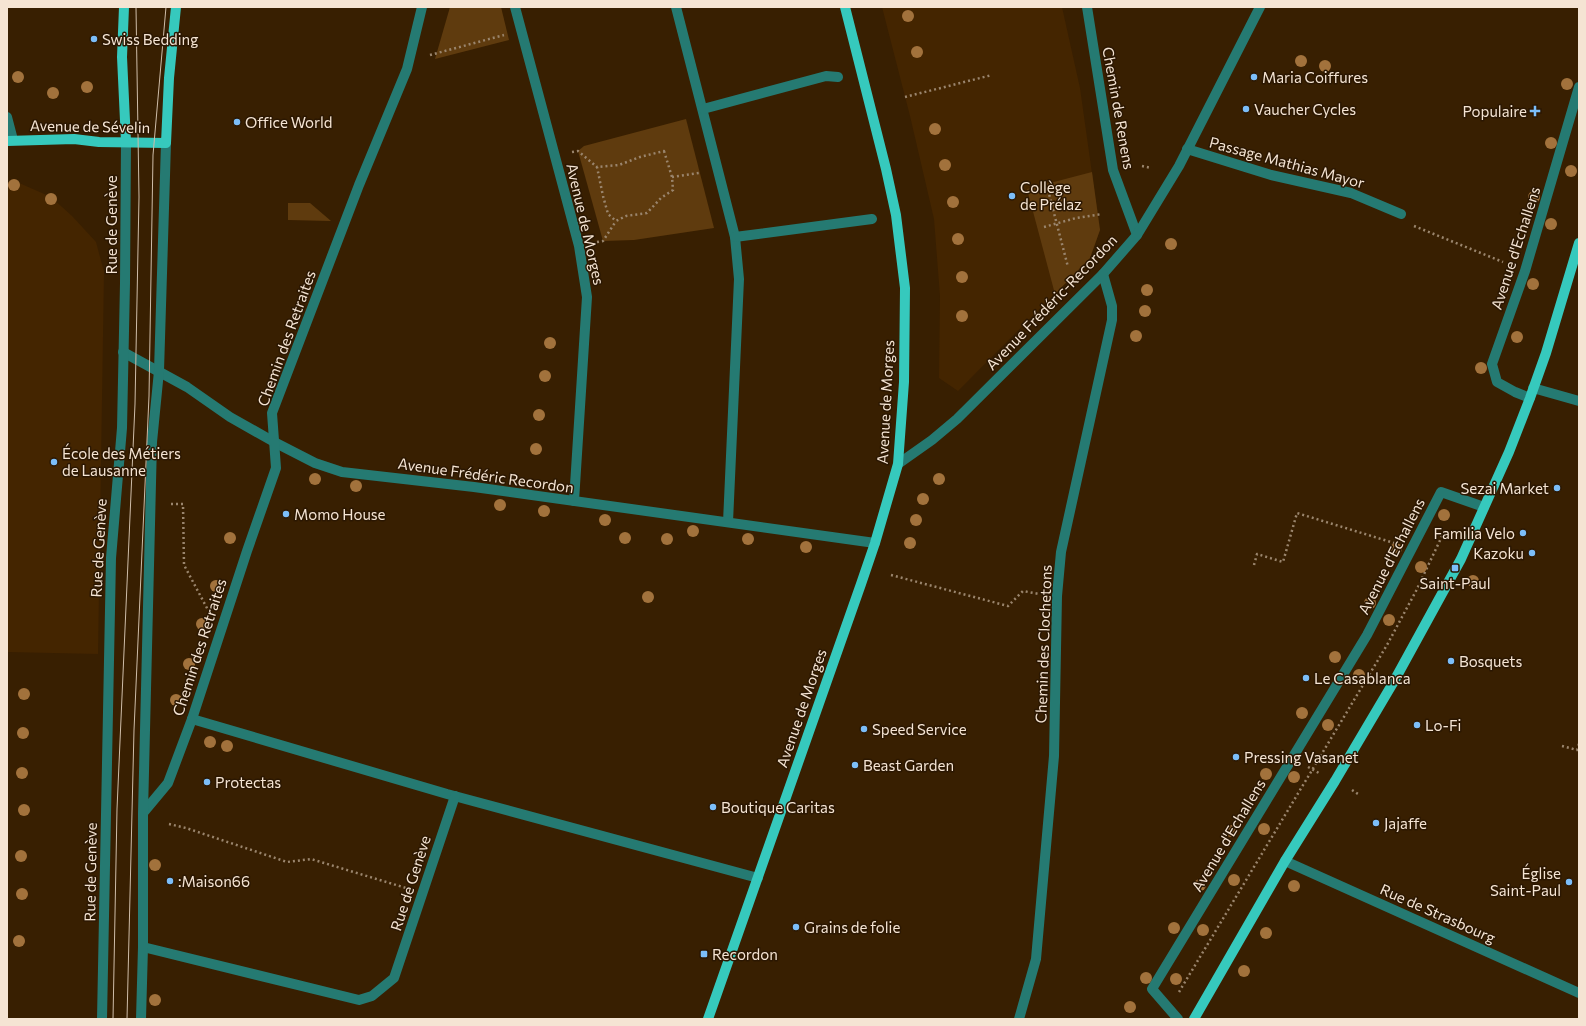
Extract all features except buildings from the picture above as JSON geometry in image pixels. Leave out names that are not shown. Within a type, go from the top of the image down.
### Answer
[{"type":"main road","name":"Rue de Genève","points":[[124,7],[122,57],[126,142]]},
{"type":"main road","points":[[166,143],[169,78],[176,7]]},
{"type":"main road","name":"Avenue de Morges","points":[[708,1019],[875,543],[898,464],[904,382],[905,288],[896,215],[886,168],[845,7]]},
{"type":"main road","name":"Avenue de Sévelin","points":[[10,141],[74,139],[99,142],[166,143]]},
{"type":"main road","points":[[1194,1019],[1285,861],[1335,781],[1393,683],[1460,559],[1509,452],[1531,393],[1579,243]]},
{"type":"street","name":"Chemin des Retraites","points":[[143,813],[168,783],[192,719],[276,468],[276,443],[272,413],[359,185],[409,60],[422,7]]},
{"type":"street","name":"Avenue de Morges","points":[[515,7],[579,246],[587,297],[574,501]]},
{"type":"street","points":[[676,7],[735,237],[740,279],[728,522]]},
{"type":"street","name":"Chemin de Renens","points":[[1087,7],[1113,170],[1137,235]]},
{"type":"street","name":"Avenue Frédéric-Recordon","points":[[898,464],[932,440],[956,420],[1104,274],[1137,235],[1187,149],[1260,7]]},
{"type":"street","points":[[703,109],[826,76],[838,77]]},
{"type":"street","name":"Avenue d'Echallens","points":[[1579,87],[1525,271],[1492,364],[1497,382],[1515,392],[1531,393],[1579,401]]},
{"type":"street","name":"Avenue de Sévelin","points":[[7,117],[10,141]]},
{"type":"street","name":"Rue de Genève","points":[[102,1019],[111,558],[122,428],[126,142]]},
{"type":"street","points":[[141,1019],[143,947],[143,813],[152,442],[158,371],[166,143]]},
{"type":"street","name":"Passage Mathias Mayor","points":[[1187,149],[1272,175],[1351,193],[1401,214]]},
{"type":"street","points":[[735,237],[872,218]]},
{"type":"street","name":"Chemin des Clochetons","points":[[1019,1019],[1036,959],[1054,756],[1057,596],[1061,552],[1112,320],[1112,306],[1104,274]]},
{"type":"street","name":"Avenue Frédéric Recordon","points":[[123,352],[200,395],[230,417],[276,443],[315,463],[342,472],[474,487],[875,543]]},
{"type":"street","name":"Avenue d'Echallens","points":[[1178,1019],[1152,989],[1367,635],[1441,492],[1484,507]]},
{"type":"street","points":[[192,719],[455,796],[758,878]]},
{"type":"street","name":"Rue de Genève","points":[[143,947],[359,1000],[372,996],[394,978],[455,796]]},
{"type":"street","name":"Rue de Strasbourg","points":[[1285,861],[1579,993]]},
{"type":"path","points":[[409,60],[522,30]]},
{"type":"path","points":[[905,97],[992,76]]},
{"type":"path","points":[[578,151],[598,167],[602,196],[608,214],[616,221]]},
{"type":"path","points":[[598,167],[619,165],[640,157],[664,151],[672,178],[672,190],[661,198],[647,213],[626,216],[616,221],[603,241]]},
{"type":"path","points":[[1142,166],[1151,168]]},
{"type":"path","points":[[672,178],[705,172]]},
{"type":"path","points":[[1048,190],[1068,267]]},
{"type":"path","points":[[1044,227],[1080,217],[1102,214]]},
{"type":"path","points":[[1409,225],[1503,262]]},
{"type":"path","points":[[171,504],[183,504],[184,565],[210,614]]},
{"type":"path","points":[[1254,565],[1257,554],[1283,562],[1297,513],[1391,541]]},
{"type":"path","points":[[1168,1008],[1193,970],[1226,911],[1387,644],[1416,591],[1446,526]]},
{"type":"path","points":[[891,575],[1008,606],[1023,592],[1046,595]]},
{"type":"path","points":[[1562,746],[1577,750],[1579,744]]},
{"type":"path","points":[[169,824],[186,828],[287,862],[311,859],[407,889],[409,881]]},
{"type":"shaded area","points":[[450,7],[501,7],[509,40],[435,59]]},
{"type":"shaded area","name":"Collège de Prélaz","points":[[882,7],[1062,7],[1080,88],[1100,230],[1090,258],[958,391],[939,378],[940,296],[934,219],[910,116]]},
{"type":"shaded area","points":[[686,119],[714,228],[634,240],[603,241],[578,151],[584,146]]},
{"type":"shaded area","points":[[1092,172],[1100,230],[1090,258],[1055,294],[1027,189]]},
{"type":"shaded area","name":"École des Métiers de Lausanne","points":[[7,182],[17,182],[51,197],[72,216],[96,242],[104,272],[98,654],[7,652]]},
{"type":"shaded area","points":[[288,203],[310,203],[331,221],[288,220]]},
{"type":"tram line","points":[[113,1019],[117,809],[135,404],[139,197],[136,7]]},
{"type":"tram line","points":[[127,1019],[134,730],[149,396],[153,155],[166,7]]},
{"type":"place","name":"Swiss Bedding","points":[[94,39]]},
{"type":"place","name":"Maria Coiffures","points":[[1254,77]]},
{"type":"place","name":"Vaucher Cycles","points":[[1246,109]]},
{"type":"place","name":"Populaire","points":[[1535,111]]},
{"type":"place","name":"Office World","points":[[237,122]]},
{"type":"place","name":"Collège de Prélaz","points":[[1012,196]]},
{"type":"place","name":"École des Métiers de Lausanne","points":[[54,462]]},
{"type":"place","name":"Sezai Market","points":[[1557,488]]},
{"type":"place","name":"Momo House","points":[[286,514]]},
{"type":"place","name":"Familia Velo","points":[[1523,533]]},
{"type":"place","name":"Kazoku","points":[[1532,553]]},
{"type":"place","name":"Saint-Paul","points":[[1455,568]]},
{"type":"place","name":"Bosquets","points":[[1451,661]]},
{"type":"place","name":"Le Casablanca","points":[[1306,678]]},
{"type":"place","name":"Lo-Fi","points":[[1417,725]]},
{"type":"place","name":"Speed Service","points":[[864,729]]},
{"type":"place","name":"Pressing Vasanet","points":[[1236,757]]},
{"type":"place","name":"Beast Garden","points":[[855,765]]},
{"type":"place","name":"Protectas","points":[[207,782]]},
{"type":"place","name":"Boutique Caritas","points":[[713,807]]},
{"type":"place","name":"Jajaffe","points":[[1376,823]]},
{"type":"place","name":":Maison66","points":[[170,881]]},
{"type":"place","name":"Église Saint-Paul","points":[[1569,882]]},
{"type":"place","name":"Grains de folie","points":[[796,927]]},
{"type":"place","name":"Recordon","points":[[704,954]]}]
